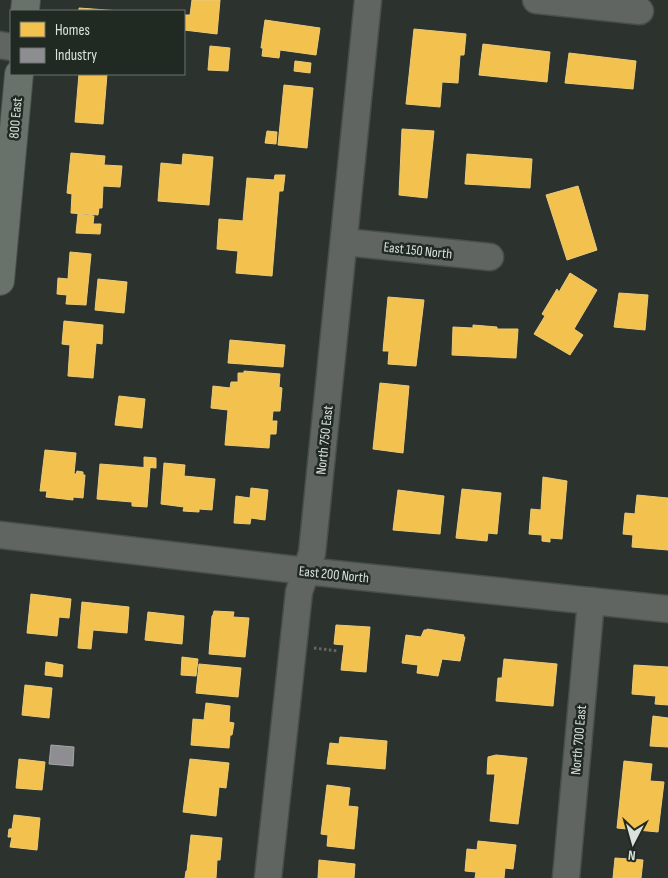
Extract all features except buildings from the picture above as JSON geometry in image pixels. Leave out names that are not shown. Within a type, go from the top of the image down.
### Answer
[{"type":"main road","name":"800 East","points":[[0,281],[19,75]]},
{"type":"street","name":"North 750 East","points":[[268,878],[299,592],[312,553],[368,0]]},
{"type":"street","points":[[536,0],[640,11]]},
{"type":"street","name":"East 150 North","points":[[345,242],[490,257]]},
{"type":"street","name":"East 200 North","points":[[0,535],[306,571],[668,609]]},
{"type":"street","name":"North 700 East","points":[[566,878],[591,601]]},
{"type":"path","points":[[310,648],[338,651]]}]
